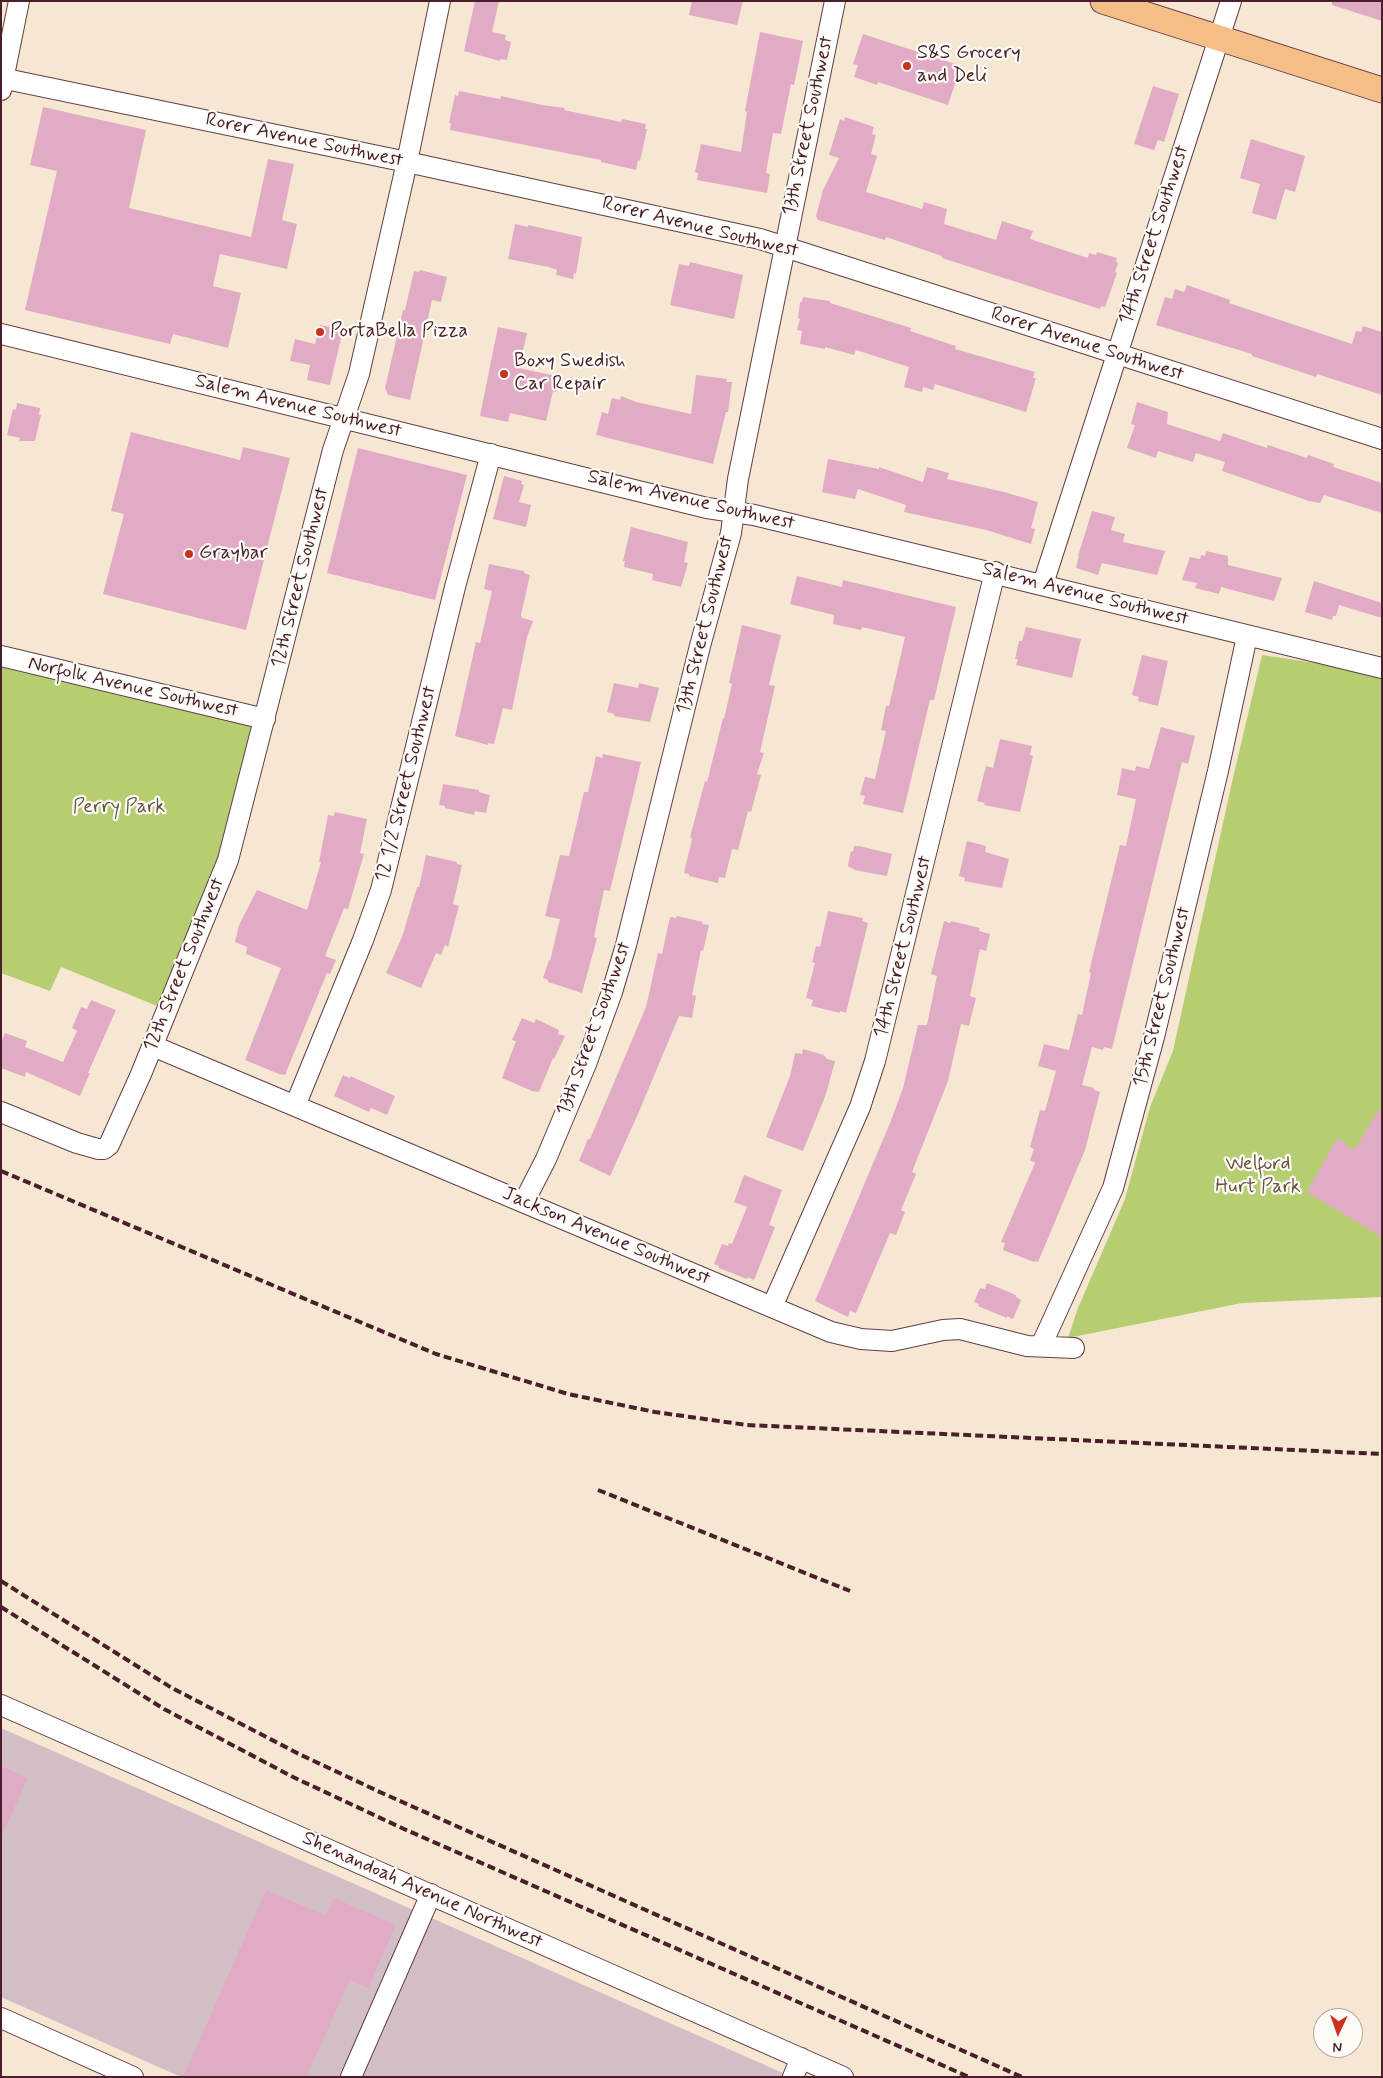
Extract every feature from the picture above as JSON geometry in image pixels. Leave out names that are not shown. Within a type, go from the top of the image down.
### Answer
[{"type":"main road","points":[[1103,1],[1382,90]]},
{"type":"street","points":[[2,82],[19,1]]},
{"type":"street","name":"12th Street Southwest","points":[[1,1112],[98,1150],[104,1149],[112,1139],[153,1046],[228,860],[333,450],[359,374],[407,162],[440,1]]},
{"type":"street","name":"13th Street Southwest","points":[[524,1202],[546,1159],[586,1064],[612,992],[626,945],[700,646],[731,533],[738,478],[835,1]]},
{"type":"street","name":"14th Street Southwest","points":[[1043,584],[1231,1]]},
{"type":"street","name":"Rorer Avenue Southwest","points":[[2,82],[407,162],[509,186],[644,212],[760,239],[1382,439]]},
{"type":"street","name":"Salem Avenue Southwest","points":[[1,334],[707,508],[733,511],[995,572],[1382,668]]},
{"type":"street","name":"12 1/2 Street Southwest","points":[[295,1106],[363,940],[381,890],[455,587],[491,454]]},
{"type":"street","name":"14th Street Southwest","points":[[772,1308],[860,1107],[875,1061],[995,572]]},
{"type":"street","name":"15th Street Southwest","points":[[1041,1346],[1113,1188],[1154,1037],[1218,771],[1247,636]]},
{"type":"street","name":"Norfolk Avenue Southwest","points":[[1,656],[265,719]]},
{"type":"street","name":"Jackson Avenue Southwest","points":[[153,1046],[831,1332],[861,1339],[892,1341],[943,1330],[960,1329],[1027,1346],[1074,1348]]},
{"type":"street","name":"Shenandoah Avenue Northwest","points":[[1,1705],[843,2077]]},
{"type":"street","points":[[351,2077],[431,1894]]},
{"type":"street","points":[[1,2018],[133,2077]]},
{"type":"street","points":[[793,2077],[801,2058]]},
{"type":"shaded area","points":[[1,1728],[792,2077],[181,2077],[1,1997]]},
{"type":"green space","name":"Welford Hurt Park","points":[[1262,655],[1382,673],[1382,1297],[1242,1303],[1068,1338],[1078,1308],[1125,1199],[1150,1107],[1173,1051]]},
{"type":"green space","name":"Perry Park","points":[[1,656],[265,719],[167,1010],[61,967],[50,991],[1,973]]},
{"type":"building","points":[[475,1],[499,1],[492,32],[506,35],[505,40],[511,42],[507,60],[500,59],[500,61],[464,51]]},
{"type":"building","points":[[692,1],[743,1],[737,25],[689,15]]},
{"type":"building","points":[[1332,1],[1382,1],[1382,21],[1332,5]]},
{"type":"building","points":[[760,32],[803,41],[794,85],[791,84],[781,134],[773,133],[766,173],[770,174],[767,193],[697,180],[698,173],[695,172],[701,144],[741,152],[747,112],[745,111]]},
{"type":"building","points":[[863,34],[961,66],[948,105],[878,82],[877,85],[854,77],[858,65],[853,64]]},
{"type":"building","points":[[1153,86],[1179,94],[1164,142],[1158,140],[1154,150],[1134,144]]},
{"type":"building","points":[[459,91],[500,99],[501,96],[565,108],[564,110],[621,122],[622,119],[646,124],[645,129],[647,129],[640,161],[638,160],[636,170],[601,162],[601,160],[450,130],[451,123],[449,123],[455,95],[458,96]]},
{"type":"building","points":[[43,107],[146,130],[129,208],[251,237],[268,159],[294,164],[282,220],[297,224],[287,269],[220,254],[213,286],[241,293],[228,348],[173,334],[170,344],[25,310],[57,171],[30,165]]},
{"type":"building","points":[[845,117],[874,127],[872,134],[876,135],[871,154],[877,156],[866,192],[922,209],[924,202],[947,209],[944,224],[996,240],[1002,221],[1033,231],[1030,239],[1088,258],[1089,253],[1096,255],[1097,252],[1117,258],[1116,262],[1118,263],[1115,272],[1117,273],[1105,307],[1101,306],[1100,309],[942,258],[942,256],[886,237],[885,240],[818,220],[816,216],[823,190],[839,158],[829,155],[840,119],[844,121]]},
{"type":"building","points":[[1251,139],[1305,156],[1295,192],[1285,189],[1276,220],[1252,213],[1260,184],[1240,178]]},
{"type":"building","points":[[515,224],[582,237],[576,274],[574,273],[573,279],[556,275],[557,270],[549,267],[508,259]]},
{"type":"building","points":[[690,262],[743,275],[734,319],[670,305],[679,264],[689,266]]},
{"type":"building","points":[[420,270],[447,277],[441,302],[432,300],[410,400],[388,395],[385,388],[414,271],[419,272]]},
{"type":"building","points":[[1187,285],[1230,300],[1229,303],[1352,344],[1356,331],[1361,332],[1363,326],[1382,332],[1382,395],[1317,374],[1316,377],[1252,356],[1252,354],[1156,325],[1165,297],[1172,299],[1175,289],[1184,292]]},
{"type":"building","points":[[803,297],[830,301],[830,303],[911,328],[910,331],[956,346],[955,349],[1035,372],[1033,378],[1036,378],[1026,412],[935,384],[933,390],[923,387],[922,392],[904,387],[909,367],[856,350],[854,355],[825,347],[825,349],[800,344],[802,331],[797,330],[800,319],[798,318],[800,302],[802,302]]},
{"type":"building","points":[[320,325],[343,330],[330,385],[307,380],[310,365],[290,361],[295,339],[315,344]]},
{"type":"building","points":[[498,327],[527,333],[519,368],[560,377],[556,392],[553,391],[546,421],[510,413],[508,422],[480,416]]},
{"type":"building","points":[[696,375],[727,379],[726,382],[732,382],[728,412],[726,412],[713,464],[596,435],[602,412],[608,414],[612,398],[620,400],[621,396],[636,402],[691,414]]},
{"type":"building","points":[[1137,402],[1168,412],[1167,424],[1220,441],[1223,433],[1267,448],[1268,445],[1307,458],[1308,455],[1334,464],[1333,467],[1382,483],[1382,513],[1324,495],[1320,503],[1309,501],[1222,471],[1225,462],[1196,453],[1193,462],[1158,451],[1156,458],[1127,448],[1135,425],[1131,424]]},
{"type":"building","points":[[17,403],[40,408],[39,415],[41,415],[35,441],[19,441],[20,438],[7,435],[13,409],[16,410]]},
{"type":"building","name":"Graybar","points":[[131,432],[240,460],[243,447],[290,458],[246,630],[103,594],[124,514],[111,511]]},
{"type":"building","points":[[358,448],[467,475],[435,600],[327,573]]},
{"type":"building","points":[[828,459],[879,469],[879,467],[923,482],[927,467],[949,473],[947,479],[1038,502],[1031,528],[1035,529],[1031,544],[986,530],[904,512],[906,505],[858,489],[855,499],[822,492]]},
{"type":"building","points":[[504,476],[522,481],[521,484],[524,485],[519,502],[531,505],[526,527],[493,519]]},
{"type":"building","points":[[1092,511],[1115,517],[1111,530],[1125,534],[1123,542],[1165,551],[1157,575],[1102,563],[1098,575],[1076,568]]},
{"type":"building","points":[[631,527],[688,542],[684,562],[688,563],[681,587],[652,580],[653,574],[624,567],[625,561],[623,561]]},
{"type":"building","points":[[1206,551],[1228,556],[1228,565],[1282,578],[1274,601],[1221,587],[1219,594],[1195,588],[1197,583],[1182,580],[1190,557],[1200,559],[1201,555],[1205,556]]},
{"type":"building","points":[[489,564],[524,571],[524,573],[530,575],[521,615],[522,618],[533,621],[527,637],[512,710],[503,708],[494,744],[488,743],[488,745],[455,736],[476,642],[480,643],[492,591],[484,589]]},
{"type":"building","points":[[797,576],[842,587],[843,580],[956,607],[934,700],[930,700],[903,813],[863,804],[865,796],[860,795],[865,777],[875,779],[886,731],[881,730],[886,706],[889,706],[905,637],[862,627],[861,630],[833,624],[834,615],[790,604]]},
{"type":"building","points":[[1314,581],[1382,603],[1382,618],[1339,605],[1336,616],[1333,616],[1332,620],[1305,612]]},
{"type":"building","points":[[742,625],[781,635],[769,685],[775,686],[760,752],[764,753],[757,774],[761,775],[751,812],[748,811],[738,850],[732,849],[725,878],[719,877],[718,883],[684,873],[692,839],[690,837],[724,719],[732,684],[729,683]]},
{"type":"building","points":[[1026,627],[1081,639],[1072,678],[1016,665],[1018,659],[1015,659],[1019,641],[1022,641]]},
{"type":"building","points":[[1142,655],[1168,661],[1158,706],[1138,701],[1139,697],[1132,695]]},
{"type":"building","points":[[614,683],[638,688],[639,683],[659,688],[650,722],[614,716],[614,714],[607,712]]},
{"type":"building","points":[[1161,727],[1195,736],[1188,764],[1182,762],[1112,1049],[1104,1047],[1103,1050],[1092,1047],[1082,1085],[1094,1088],[1094,1090],[1100,1092],[1085,1150],[1038,1262],[1034,1262],[1003,1250],[1005,1243],[1001,1242],[1035,1163],[1030,1160],[1034,1149],[1030,1147],[1040,1110],[1045,1111],[1056,1071],[1038,1066],[1044,1044],[1069,1050],[1078,1014],[1082,1015],[1091,973],[1089,972],[1120,845],[1126,846],[1136,799],[1117,795],[1122,768],[1135,771],[1136,766],[1149,769]]},
{"type":"building","points":[[1000,739],[1032,746],[1030,755],[1033,756],[1020,812],[984,805],[985,803],[977,801],[986,766],[993,768]]},
{"type":"building","points":[[603,754],[641,762],[610,891],[604,890],[594,937],[597,938],[582,993],[548,982],[548,980],[543,978],[550,961],[560,919],[545,916],[560,855],[569,856],[584,792],[588,792],[596,756],[602,758]]},
{"type":"building","points":[[443,784],[479,790],[479,792],[490,795],[486,813],[475,811],[474,815],[439,805]]},
{"type":"building","points":[[335,812],[367,819],[360,853],[364,854],[348,909],[344,908],[325,956],[336,960],[330,974],[327,973],[285,1075],[279,1074],[245,1060],[281,968],[246,954],[247,947],[235,942],[239,925],[257,890],[307,910],[321,862],[319,862],[328,815],[334,816]]},
{"type":"building","points":[[967,841],[986,846],[985,852],[1009,859],[1002,888],[964,881],[965,878],[959,876]]},
{"type":"building","points":[[854,846],[892,854],[887,876],[854,870],[849,867],[851,851],[853,852]]},
{"type":"building","points":[[426,855],[457,862],[457,864],[462,865],[453,904],[459,906],[448,947],[445,945],[441,955],[436,953],[421,988],[386,973],[402,937],[417,887],[419,887]]},
{"type":"building","points":[[828,911],[863,918],[862,921],[868,923],[846,1013],[811,1006],[813,1000],[806,998],[815,963],[812,962],[816,946],[820,947]]},
{"type":"building","points":[[677,916],[709,925],[703,951],[701,950],[692,995],[696,996],[692,1018],[679,1016],[610,1176],[579,1161],[646,1007],[658,953],[662,954],[670,917],[676,918]]},
{"type":"building","points":[[944,921],[980,928],[979,931],[990,934],[986,951],[980,949],[970,996],[976,998],[969,1026],[961,1024],[948,1081],[912,1172],[916,1174],[901,1210],[905,1212],[896,1235],[890,1233],[856,1313],[850,1311],[848,1317],[815,1301],[890,1123],[903,1088],[918,1025],[927,1025],[937,976],[931,974]]},
{"type":"building","points":[[91,1000],[116,1010],[88,1073],[90,1073],[80,1096],[26,1072],[25,1077],[1,1068],[1,1042],[5,1033],[27,1041],[25,1047],[63,1062],[77,1031],[72,1028],[81,1007],[87,1009]]},
{"type":"building","points":[[522,1018],[534,1023],[536,1019],[559,1030],[558,1034],[565,1036],[553,1058],[539,1092],[532,1091],[502,1078],[516,1041],[512,1040]]},
{"type":"building","points":[[803,1049],[824,1055],[827,1059],[835,1061],[826,1094],[803,1151],[766,1137],[790,1076],[795,1053],[802,1054]]},
{"type":"building","points":[[343,1075],[350,1078],[350,1076],[395,1096],[387,1115],[371,1108],[369,1112],[334,1096]]},
{"type":"building","points":[[1382,1105],[1382,1237],[1307,1192],[1337,1138],[1354,1150]]},
{"type":"building","points":[[744,1175],[782,1190],[769,1225],[775,1227],[754,1280],[719,1268],[719,1266],[714,1264],[722,1244],[728,1246],[729,1243],[732,1244],[747,1207],[734,1202]]},
{"type":"building","points":[[987,1283],[1016,1295],[1021,1300],[1013,1319],[978,1306],[979,1304],[974,1302],[980,1288],[985,1289]]},
{"type":"building","points":[[1,1766],[28,1778],[1,1837]]},
{"type":"building","points":[[266,1890],[326,1916],[334,1898],[396,1925],[368,1988],[350,1980],[306,2077],[183,2077]]},
{"type":"railway","points":[[1,1171],[436,1354],[568,1394],[655,1412],[747,1425],[1382,1454]]},
{"type":"railway","points":[[598,1490],[850,1591]]},
{"type":"railway","points":[[1,1581],[172,1688],[299,1754],[382,1793],[1022,2077]]},
{"type":"railway","points":[[1,1607],[164,1709],[293,1777],[404,1829],[969,2077]]},
{"type":"place","name":"S&S Grocery and Deli","points":[[907,66]]},
{"type":"place","name":"PortaBella Pizza","points":[[320,332]]},
{"type":"place","name":"Boxy Swedish Car Repair","points":[[504,374]]},
{"type":"place","name":"Graybar","points":[[189,554]]}]
